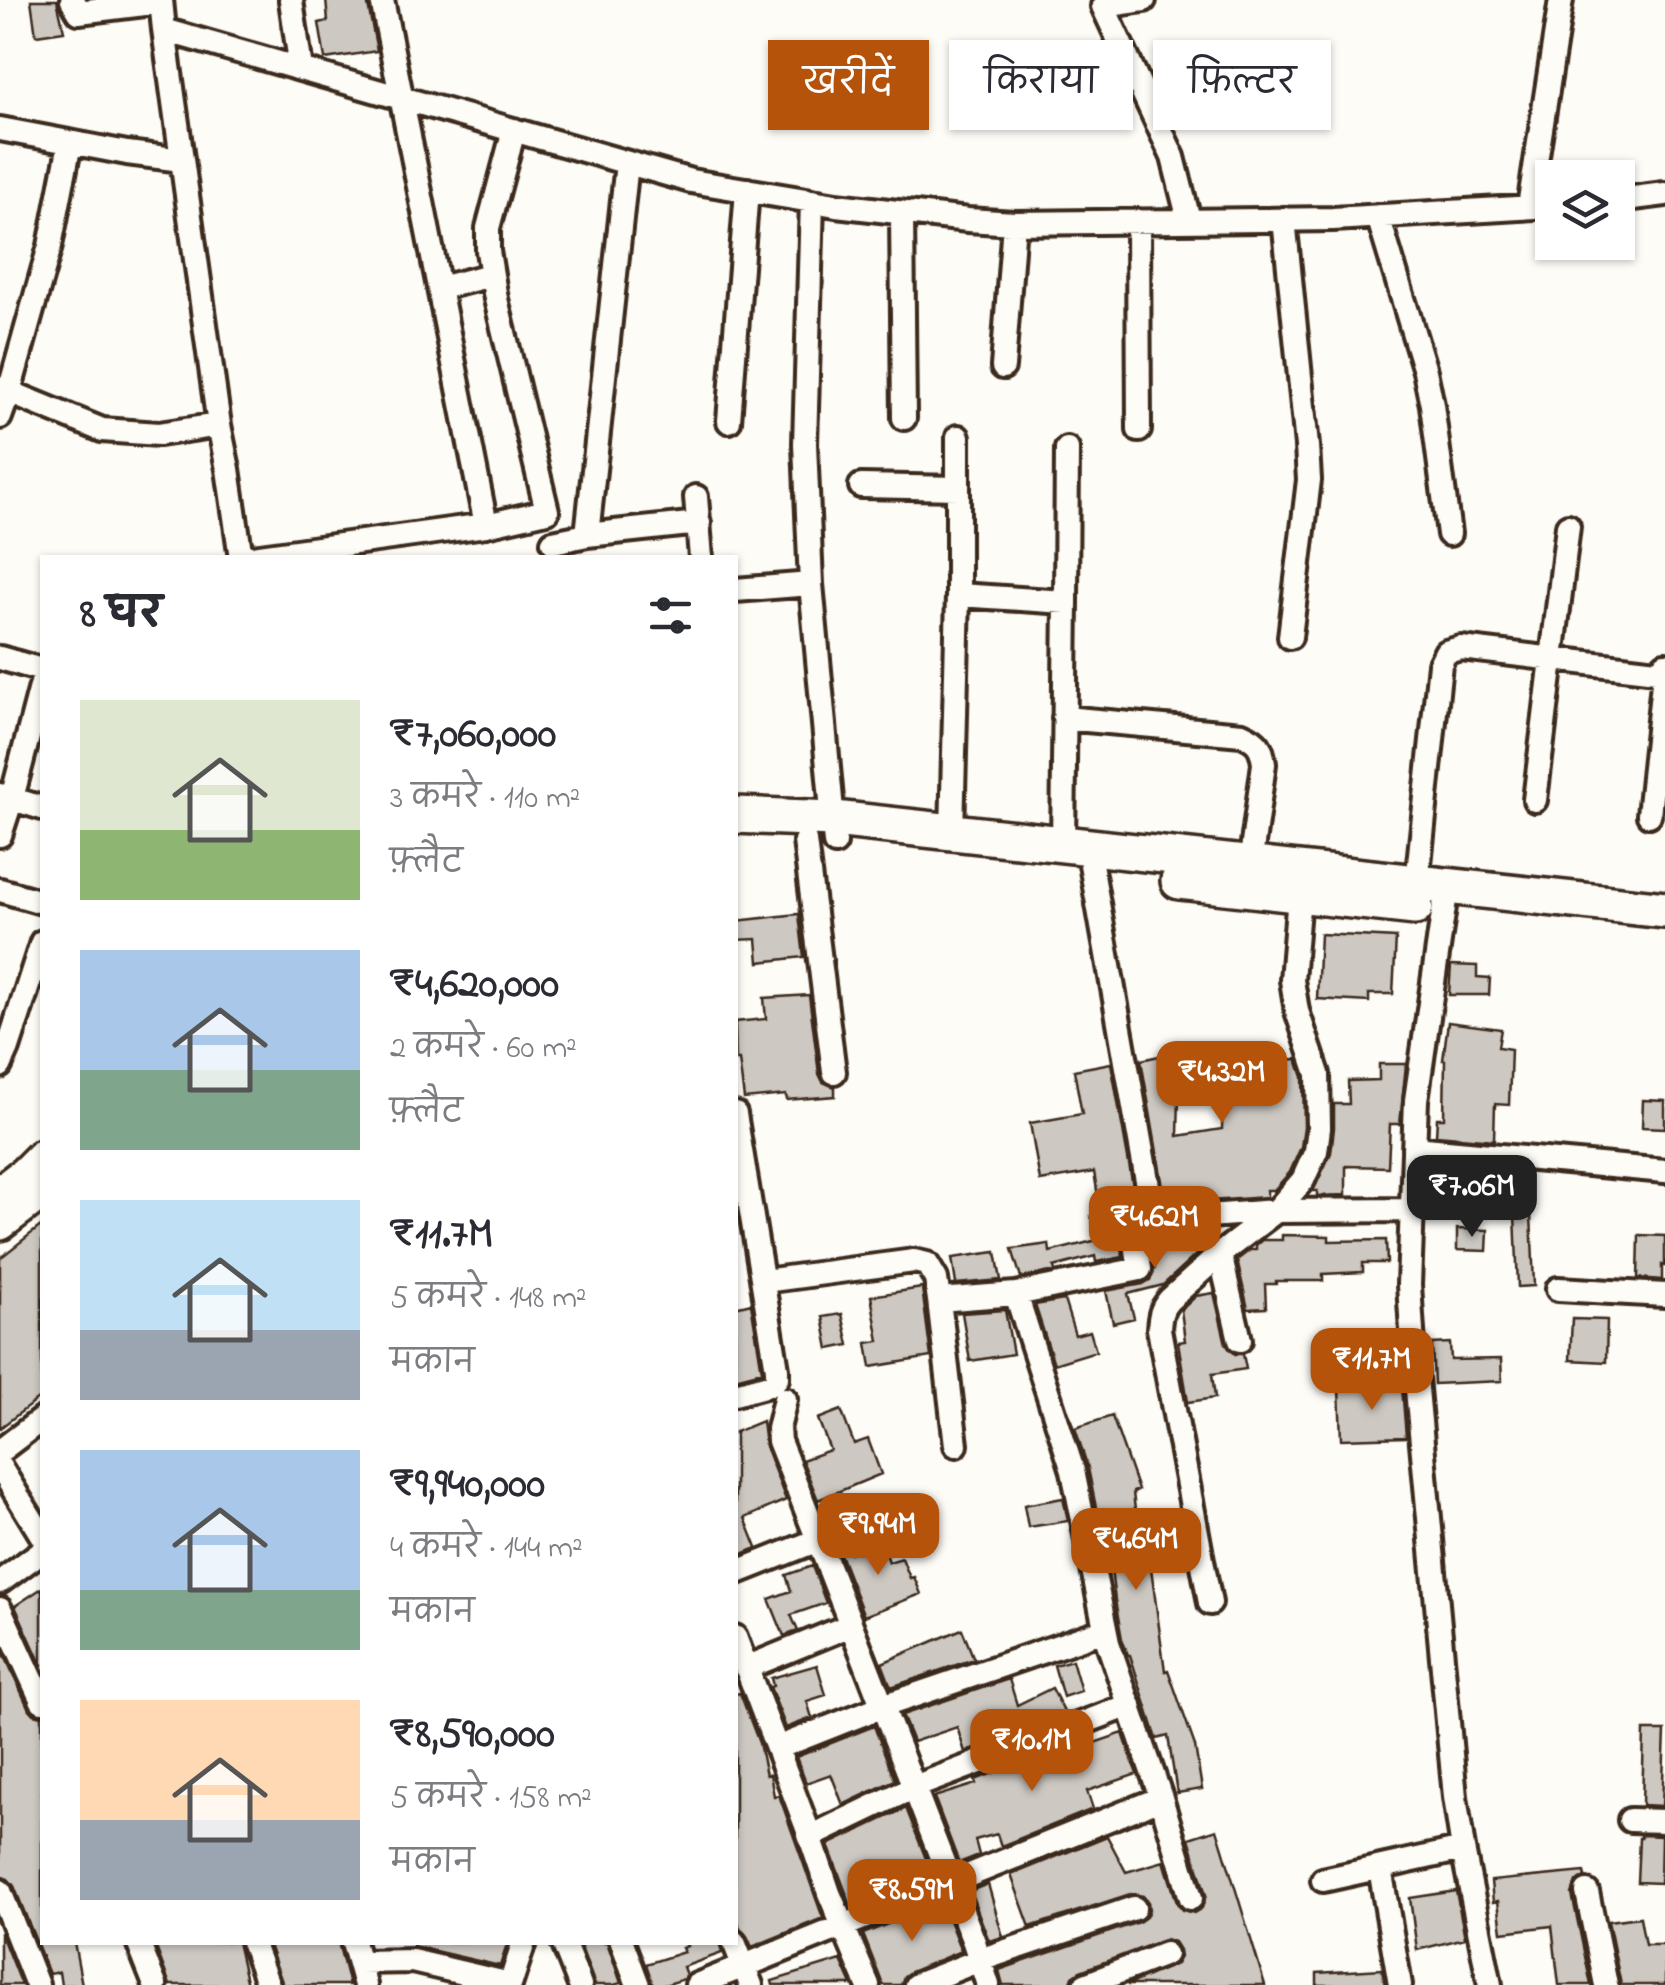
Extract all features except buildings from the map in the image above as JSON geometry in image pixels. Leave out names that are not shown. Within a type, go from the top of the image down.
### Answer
[{"type":"main road","points":[[738,816],[825,834],[1250,865],[1665,931]]},
{"type":"main road","points":[[738,837],[952,832],[1299,896],[1436,893],[1665,910]]},
{"type":"main road","points":[[0,1222],[13,1188],[40,1160]]},
{"type":"street","points":[[72,0],[79,12],[161,1],[219,425],[242,555]]},
{"type":"street","points":[[291,0],[301,69]]},
{"type":"street","points":[[382,0],[486,524]]},
{"type":"street","points":[[1144,0],[1103,6],[1173,157],[1188,220]]},
{"type":"street","points":[[1546,160],[1561,0]]},
{"type":"street","points":[[164,30],[692,181],[902,213],[1014,223],[1138,222],[1535,207]]},
{"type":"street","points":[[0,130],[182,160]]},
{"type":"street","points":[[514,130],[488,228],[491,275],[555,550],[588,536],[698,523]]},
{"type":"street","points":[[0,417],[50,246],[70,142]]},
{"type":"street","points":[[588,536],[627,163]]},
{"type":"street","points":[[728,421],[747,190]]},
{"type":"street","points":[[1635,198],[1665,194]]},
{"type":"street","points":[[812,201],[806,444],[834,1072]]},
{"type":"street","points":[[902,213],[904,418]]},
{"type":"street","points":[[1378,216],[1425,371],[1449,534]]},
{"type":"street","points":[[1284,219],[1309,480],[1290,637]]},
{"type":"street","points":[[1138,222],[1139,430]]},
{"type":"street","points":[[1003,367],[1014,223]]},
{"type":"street","points":[[440,288],[491,275]]},
{"type":"street","points":[[5,390],[102,430],[159,434],[219,425]]},
{"type":"street","points":[[952,832],[958,437]]},
{"type":"street","points":[[1067,448],[1064,718],[1080,854],[1154,1220]]},
{"type":"street","points":[[861,486],[958,488]]},
{"type":"street","points":[[696,497],[702,555]]},
{"type":"street","points":[[285,555],[327,552],[547,512]]},
{"type":"street","points":[[1535,800],[1568,526]]},
{"type":"street","points":[[738,590],[811,584]]},
{"type":"street","points":[[958,594],[1066,602]]},
{"type":"street","points":[[1490,1985],[1463,1850],[1454,1778],[1409,1285],[1416,1100],[1436,893],[1440,664],[1446,652],[1462,648],[1665,672]]},
{"type":"street","points":[[0,658],[40,669]]},
{"type":"street","points":[[1648,815],[1665,664]]},
{"type":"street","points":[[0,835],[6,796],[40,689]]},
{"type":"street","points":[[1064,718],[1242,734],[1254,740],[1262,749],[1264,764],[1250,865]]},
{"type":"street","points":[[6,796],[40,807]]},
{"type":"street","points":[[0,890],[40,901]]},
{"type":"street","points":[[1210,1604],[1159,1329],[1160,1317],[1169,1300],[1220,1254],[1276,1212],[1303,1180],[1316,1151],[1319,1128],[1315,1061],[1293,995],[1292,980],[1299,896]]},
{"type":"street","points":[[0,1066],[40,948]]},
{"type":"street","points":[[738,1131],[777,1378],[772,1384],[738,1393]]},
{"type":"street","points":[[1414,1148],[1665,1172]]},
{"type":"street","points":[[939,1300],[1016,1294],[1140,1269],[1133,1225],[1154,1220],[1276,1212],[1412,1210]]},
{"type":"street","points":[[1220,1254],[1240,1340]]},
{"type":"street","points":[[764,1281],[914,1261],[927,1264],[936,1280],[956,1445]]},
{"type":"street","points":[[1558,1290],[1665,1295]]},
{"type":"street","points":[[1016,1294],[1072,1471],[1105,1630],[1191,1898]]},
{"type":"street","points":[[785,1399],[779,1440],[988,1985]]},
{"type":"street","points":[[0,1450],[40,1421]]},
{"type":"street","points":[[0,1466],[40,1533]]},
{"type":"street","points":[[738,1572],[882,1517]]},
{"type":"street","points":[[0,1582],[40,1553]]},
{"type":"street","points":[[0,1609],[40,1697]]},
{"type":"street","points":[[746,1668],[850,1626]]},
{"type":"street","points":[[776,1748],[883,1706],[1105,1630]]},
{"type":"street","points":[[738,1645],[842,1926],[868,1985]]},
{"type":"street","points":[[810,1837],[914,1787],[1130,1705]]},
{"type":"street","points":[[697,1985],[747,1976],[842,1926],[1161,1798]]},
{"type":"street","points":[[1630,1820],[1665,1821]]},
{"type":"street","points":[[1323,1880],[1463,1850]]},
{"type":"street","points":[[1380,1868],[1400,1985]]},
{"type":"street","points":[[0,1891],[37,1985]]},
{"type":"street","points":[[1587,1892],[1606,1985]]},
{"type":"street","points":[[916,1985],[1134,1908]]},
{"type":"street","points":[[139,1945],[155,1985]]},
{"type":"street","points":[[253,1945],[268,1985]]},
{"type":"street","points":[[365,1985],[356,1952],[414,1952],[510,1984],[523,1945]]},
{"type":"street","points":[[565,1945],[580,1985]]},
{"type":"street","points":[[623,1945],[638,1985]]},
{"type":"street","points":[[735,1945],[747,1976]]},
{"type":"street","points":[[1085,1985],[1165,1954]]}]
